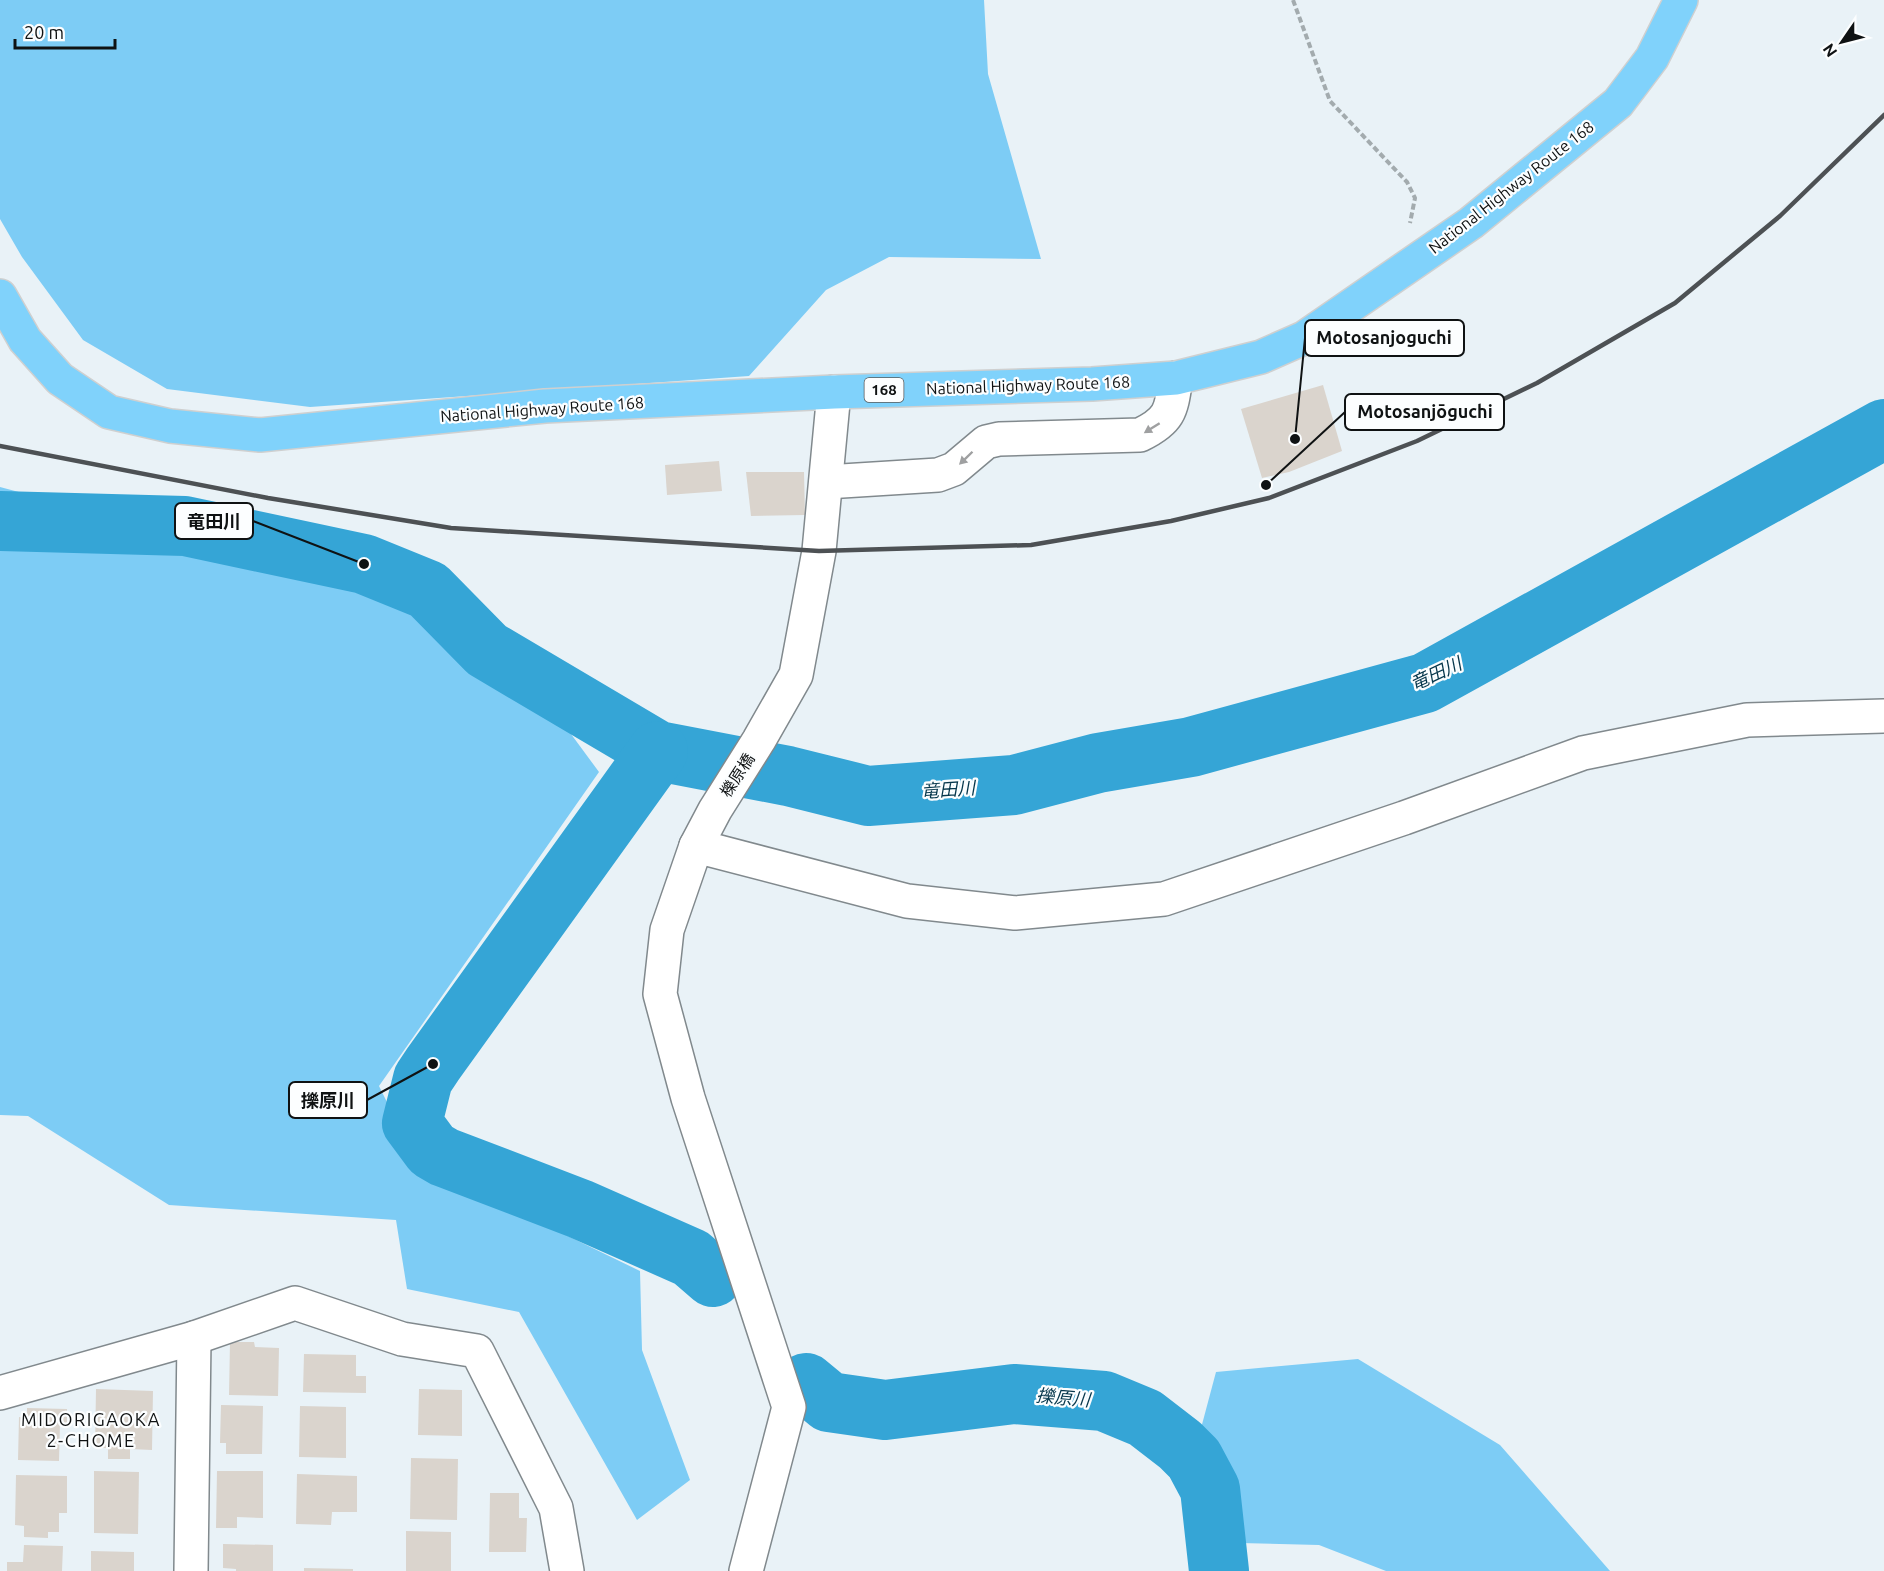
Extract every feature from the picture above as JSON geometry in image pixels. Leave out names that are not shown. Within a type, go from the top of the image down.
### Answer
[{"type":"highway","name":"National Highway Route 168","points":[[0,296],[25,340],[60,379],[109,412],[170,426],[260,435],[545,406],[834,392],[1092,384],[1176,378],[1261,357],[1304,338],[1471,223],[1618,103],[1652,58],[1681,0]]},
{"type":"street","points":[[826,482],[938,475],[954,469],[986,442],[999,439],[1140,435],[1159,426],[1172,406],[1176,378]]},
{"type":"street","name":"櫟原橋","points":[[747,1571],[789,1407],[688,1098],[660,994],[667,930],[696,846],[796,675],[819,551],[834,392]]},
{"type":"street","points":[[696,846],[907,901],[993,911],[1015,913],[1164,899],[1404,818],[1582,753],[1747,720],[1884,716]]},
{"type":"street","points":[[0,1393],[194,1338],[295,1303],[402,1339],[477,1351],[556,1508],[567,1571]]},
{"type":"street","points":[[190,1571],[194,1338]]},
{"type":"path","points":[[1293,0],[1330,101],[1407,182],[1415,198],[1410,223]]},
{"type":"shaded area","points":[[0,0],[984,0],[988,74],[1041,259],[889,257],[826,290],[749,376],[310,407],[167,389],[83,340],[22,257],[0,219]]},
{"type":"shaded area","points":[[0,487],[484,616],[599,772],[379,1086],[417,1163],[640,1271],[642,1350],[690,1480],[637,1520],[519,1312],[407,1289],[396,1220],[169,1205],[28,1116],[0,1115]]},
{"type":"shaded area","points":[[1358,1359],[1500,1445],[1610,1571],[1386,1571],[1319,1545],[1197,1542],[1184,1492],[1216,1372]]},
{"type":"building","points":[[1323,385],[1342,451],[1289,472],[1262,478],[1241,409]]},
{"type":"building","points":[[719,461],[722,491],[667,495],[665,465]]},
{"type":"building","points":[[746,472],[804,472],[805,515],[751,516]]},
{"type":"building","points":[[230,1342],[254,1342],[255,1347],[279,1348],[278,1396],[229,1395]]},
{"type":"building","points":[[304,1354],[356,1355],[356,1376],[366,1376],[366,1393],[303,1392]]},
{"type":"building","points":[[96,1389],[153,1391],[152,1450],[130,1449],[130,1459],[108,1459],[108,1448],[95,1448]]},
{"type":"building","points":[[419,1389],[462,1390],[462,1436],[418,1435]]},
{"type":"building","points":[[221,1405],[263,1406],[262,1454],[226,1454],[226,1443],[220,1443]]},
{"type":"building","points":[[300,1406],[346,1407],[346,1458],[299,1457]]},
{"type":"building","points":[[27,1408],[67,1409],[67,1423],[60,1423],[59,1461],[18,1460],[19,1417],[27,1418]]},
{"type":"building","points":[[411,1458],[458,1459],[457,1520],[410,1519]]},
{"type":"building","points":[[94,1471],[139,1472],[138,1534],[94,1533]]},
{"type":"building","points":[[217,1471],[263,1471],[263,1518],[237,1517],[237,1528],[216,1528]]},
{"type":"building","points":[[297,1474],[357,1476],[357,1512],[332,1512],[331,1525],[296,1524]]},
{"type":"building","points":[[16,1475],[67,1476],[67,1513],[59,1513],[59,1532],[48,1532],[48,1538],[24,1537],[24,1526],[15,1525]]},
{"type":"building","points":[[490,1493],[519,1493],[519,1518],[527,1518],[526,1552],[489,1552]]},
{"type":"building","points":[[406,1531],[451,1532],[451,1571],[406,1571]]},
{"type":"building","points":[[223,1544],[273,1545],[273,1571],[236,1571],[236,1569],[223,1568]]},
{"type":"building","points":[[24,1545],[63,1546],[62,1571],[7,1571],[7,1562],[23,1562]]},
{"type":"building","points":[[91,1551],[134,1552],[134,1571],[91,1571]]},
{"type":"building","points":[[304,1568],[353,1569],[353,1571],[304,1571]]},
{"type":"waterway","name":"竜田川","points":[[0,521],[185,526],[364,564],[428,590],[487,650],[658,751],[788,776],[868,796],[1014,785],[1098,763],[1191,747],[1425,683],[1884,429]]},
{"type":"waterway","name":"擽原川","points":[[658,751],[423,1079],[412,1123],[432,1150],[444,1157],[580,1209],[691,1258],[713,1277]]},
{"type":"waterway","name":"擽原川","points":[[806,1383],[829,1402],[885,1410],[1014,1394],[1104,1401],[1145,1418],[1194,1459],[1210,1489],[1219,1571]]},
{"type":"railway","points":[[0,446],[268,498],[451,528],[819,551],[1031,545],[1171,521],[1269,498],[1417,441],[1537,383],[1675,303],[1780,216],[1884,115]]},
{"type":"place","name":"Motosanjoguchi","points":[[1295,439]]},
{"type":"place","name":"Motosanjōguchi","points":[[1266,485]]},
{"type":"place","name":"竜田川","points":[[364,564]]},
{"type":"place","name":"擽原川","points":[[433,1064]]},
{"type":"district","name":"MIDORIGAOKA 2-CHOME","points":[[91,1430]]}]
